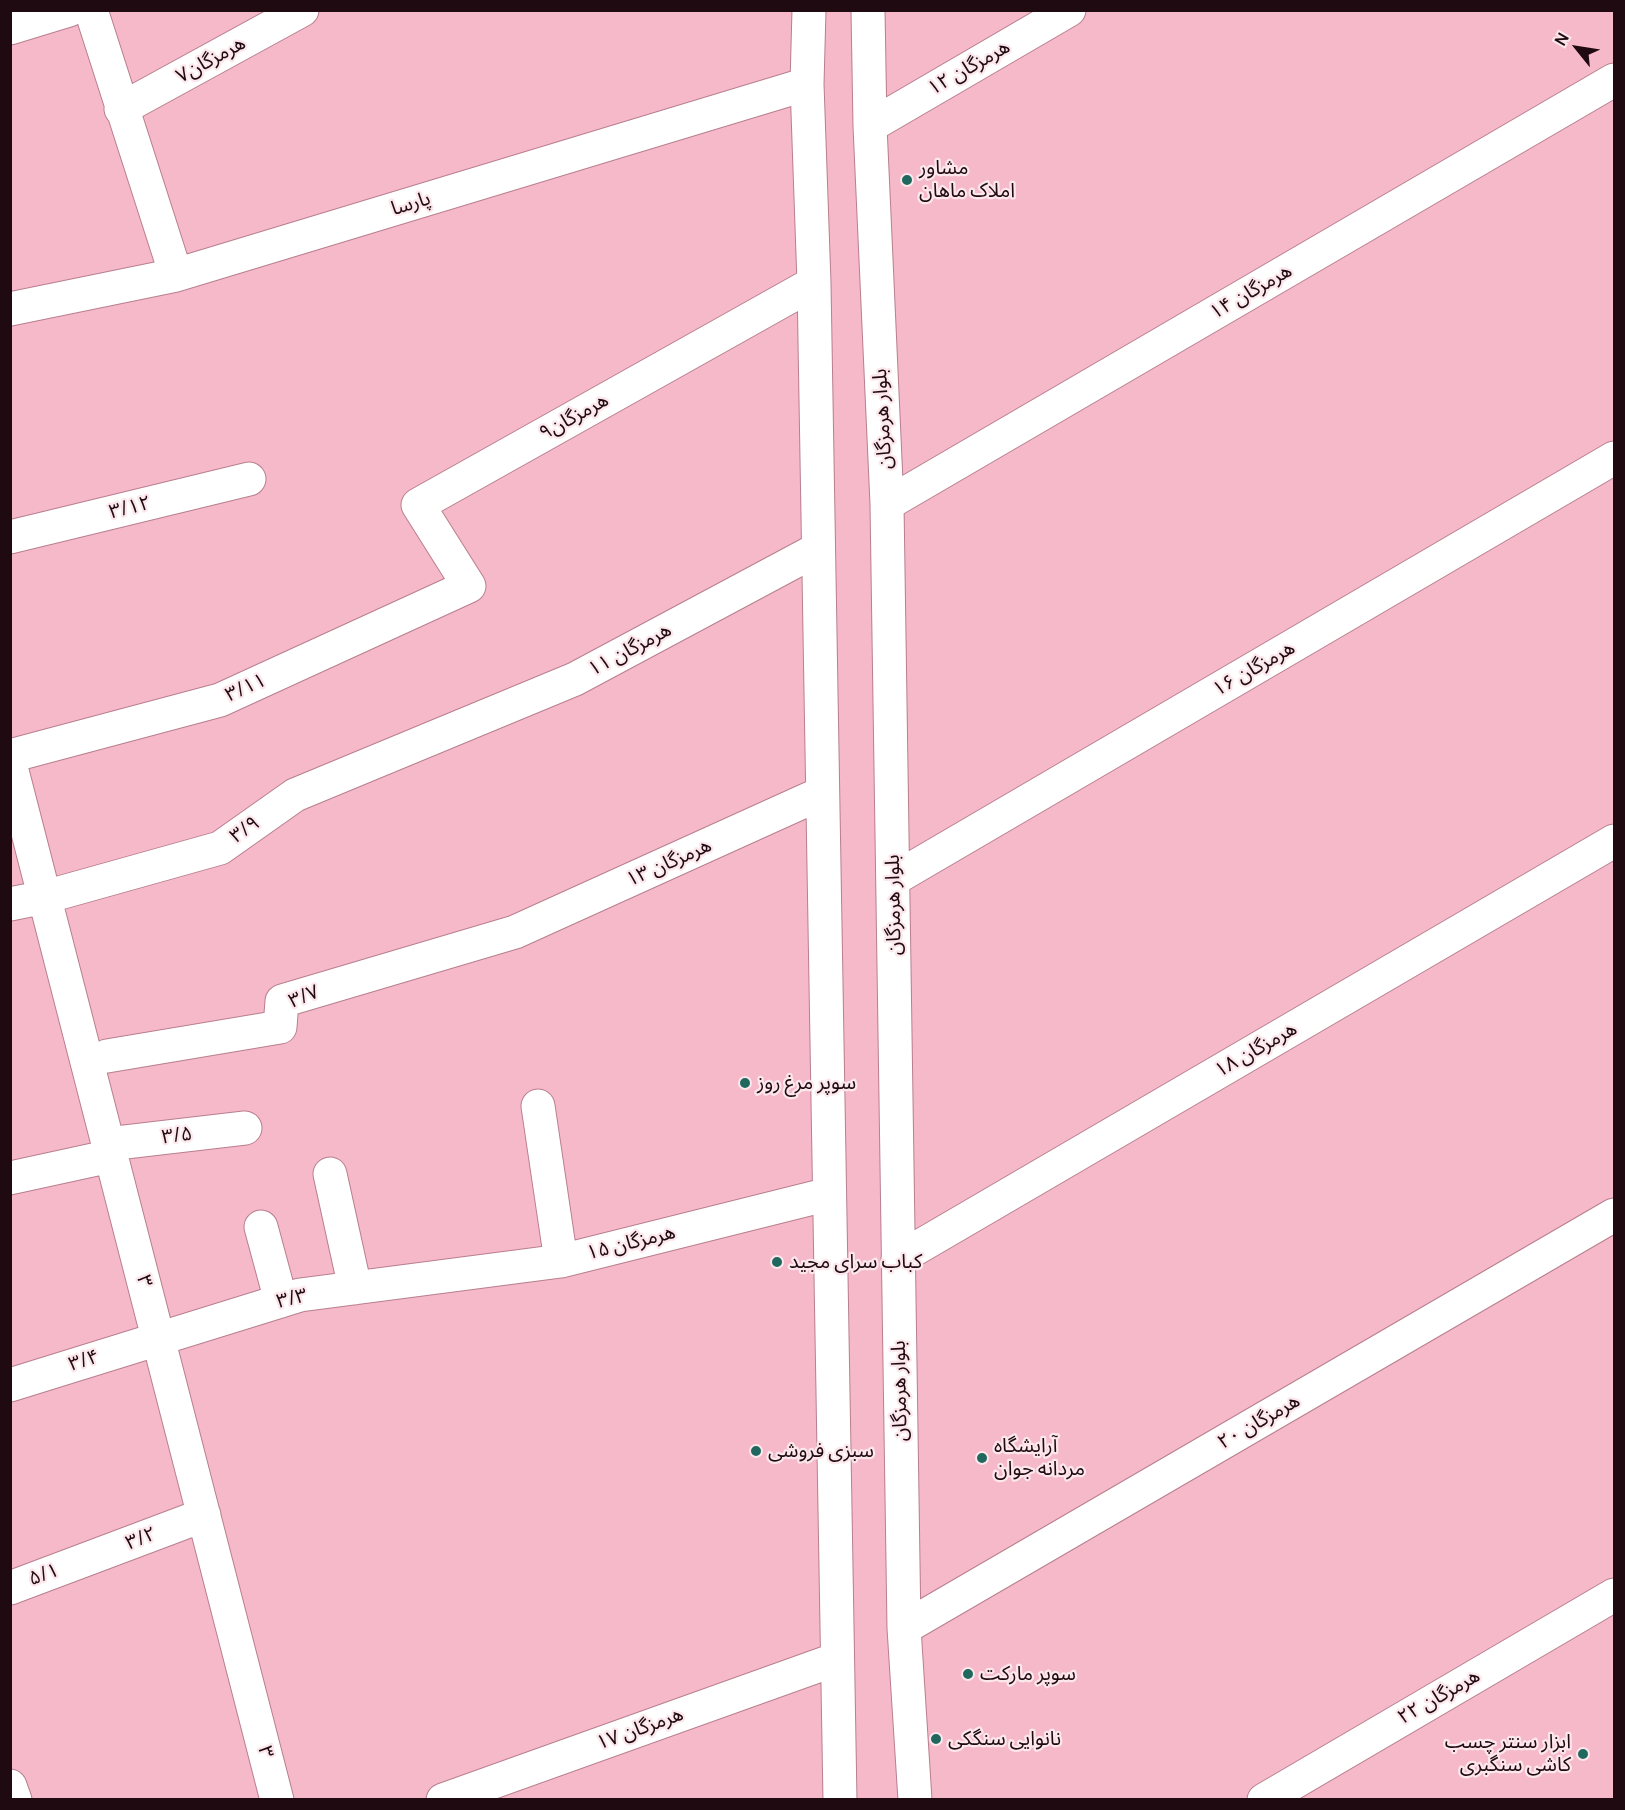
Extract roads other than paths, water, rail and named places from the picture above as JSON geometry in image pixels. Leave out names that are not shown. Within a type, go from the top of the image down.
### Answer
[{"type":"street","points":[[10,28],[69,10]]},
{"type":"street","points":[[91,10],[176,274]]},
{"type":"street","name":"هرمزگان۷","points":[[122,109],[302,10]]},
{"type":"street","points":[[809,10],[807,84],[814,283],[840,1800]]},
{"type":"street","name":"بلوار هرمزگان","points":[[868,10],[870,126],[887,504],[904,1628],[915,1800]]},
{"type":"street","name":"هرمزگان ۱۲","points":[[870,126],[1069,10]]},
{"type":"street","name":"هرمزگان ۱۴","points":[[887,504],[1614,80]]},
{"type":"street","name":"پارسا","points":[[10,309],[176,274],[807,84]]},
{"type":"street","name":"هرمزگان۹","points":[[469,586],[418,505],[814,283]]},
{"type":"street","name":"هرمزگان ۱۶","points":[[894,879],[1614,458]]},
{"type":"street","name":"۳/۱۲","points":[[10,537],[249,479]]},
{"type":"street","name":"هرمزگان ۱۱","points":[[435,737],[574,679],[818,549]]},
{"type":"street","name":"۳/۱۱","points":[[10,756],[220,700],[469,586]]},
{"type":"street","name":"۳/۹","points":[[10,904],[45,897],[220,848],[295,795],[435,737]]},
{"type":"street","name":"۳","points":[[10,764],[277,1800]]},
{"type":"street","name":"هرمزگان ۱۳","points":[[515,932],[822,793]]},
{"type":"street","name":"هرمزگان ۱۸","points":[[898,1259],[1614,841]]},
{"type":"street","name":"۳/۷","points":[[107,1056],[280,1027],[282,1001],[515,932]]},
{"type":"street","points":[[537,1106],[561,1261]]},
{"type":"street","name":"۳/۵","points":[[10,1178],[110,1150],[245,1128]]},
{"type":"street","points":[[330,1174],[355,1288]]},
{"type":"street","name":"هرمزگان ۱۵","points":[[430,1278],[561,1261],[829,1194]]},
{"type":"street","name":"هرمزگان ۲۰","points":[[904,1628],[1614,1215]]},
{"type":"street","points":[[261,1227],[281,1301]]},
{"type":"street","name":"۳/۳","points":[[158,1337],[300,1295],[430,1278]]},
{"type":"street","name":"۳/۴","points":[[10,1385],[158,1337]]},
{"type":"street","name":"۳/۲","points":[[78,1563],[204,1515]]},
{"type":"street","name":"۵/۱","points":[[10,1588],[78,1563]]},
{"type":"street","name":"هرمزگان ۲۲","points":[[1264,1800],[1614,1595]]},
{"type":"street","name":"هرمزگان ۱۷","points":[[443,1800],[837,1659]]},
{"type":"street","points":[[10,1786],[15,1800]]},
{"type":"place","name":"مشاور املاک ماهان","points":[[907,180]]},
{"type":"place","name":"سوپر مرغ روز","points":[[745,1083]]},
{"type":"place","name":"کباب سرای مجید","points":[[777,1262]]},
{"type":"place","name":"سبزی فروشی","points":[[756,1451]]},
{"type":"place","name":"آرایشگاه مردانه جوان","points":[[982,1458]]},
{"type":"place","name":"سوپر مارکت","points":[[968,1674]]},
{"type":"place","name":"نانوایی سنگکی","points":[[936,1739]]},
{"type":"place","name":"ابزار سنتر چسب کاشی سنگبری","points":[[1583,1754]]}]
